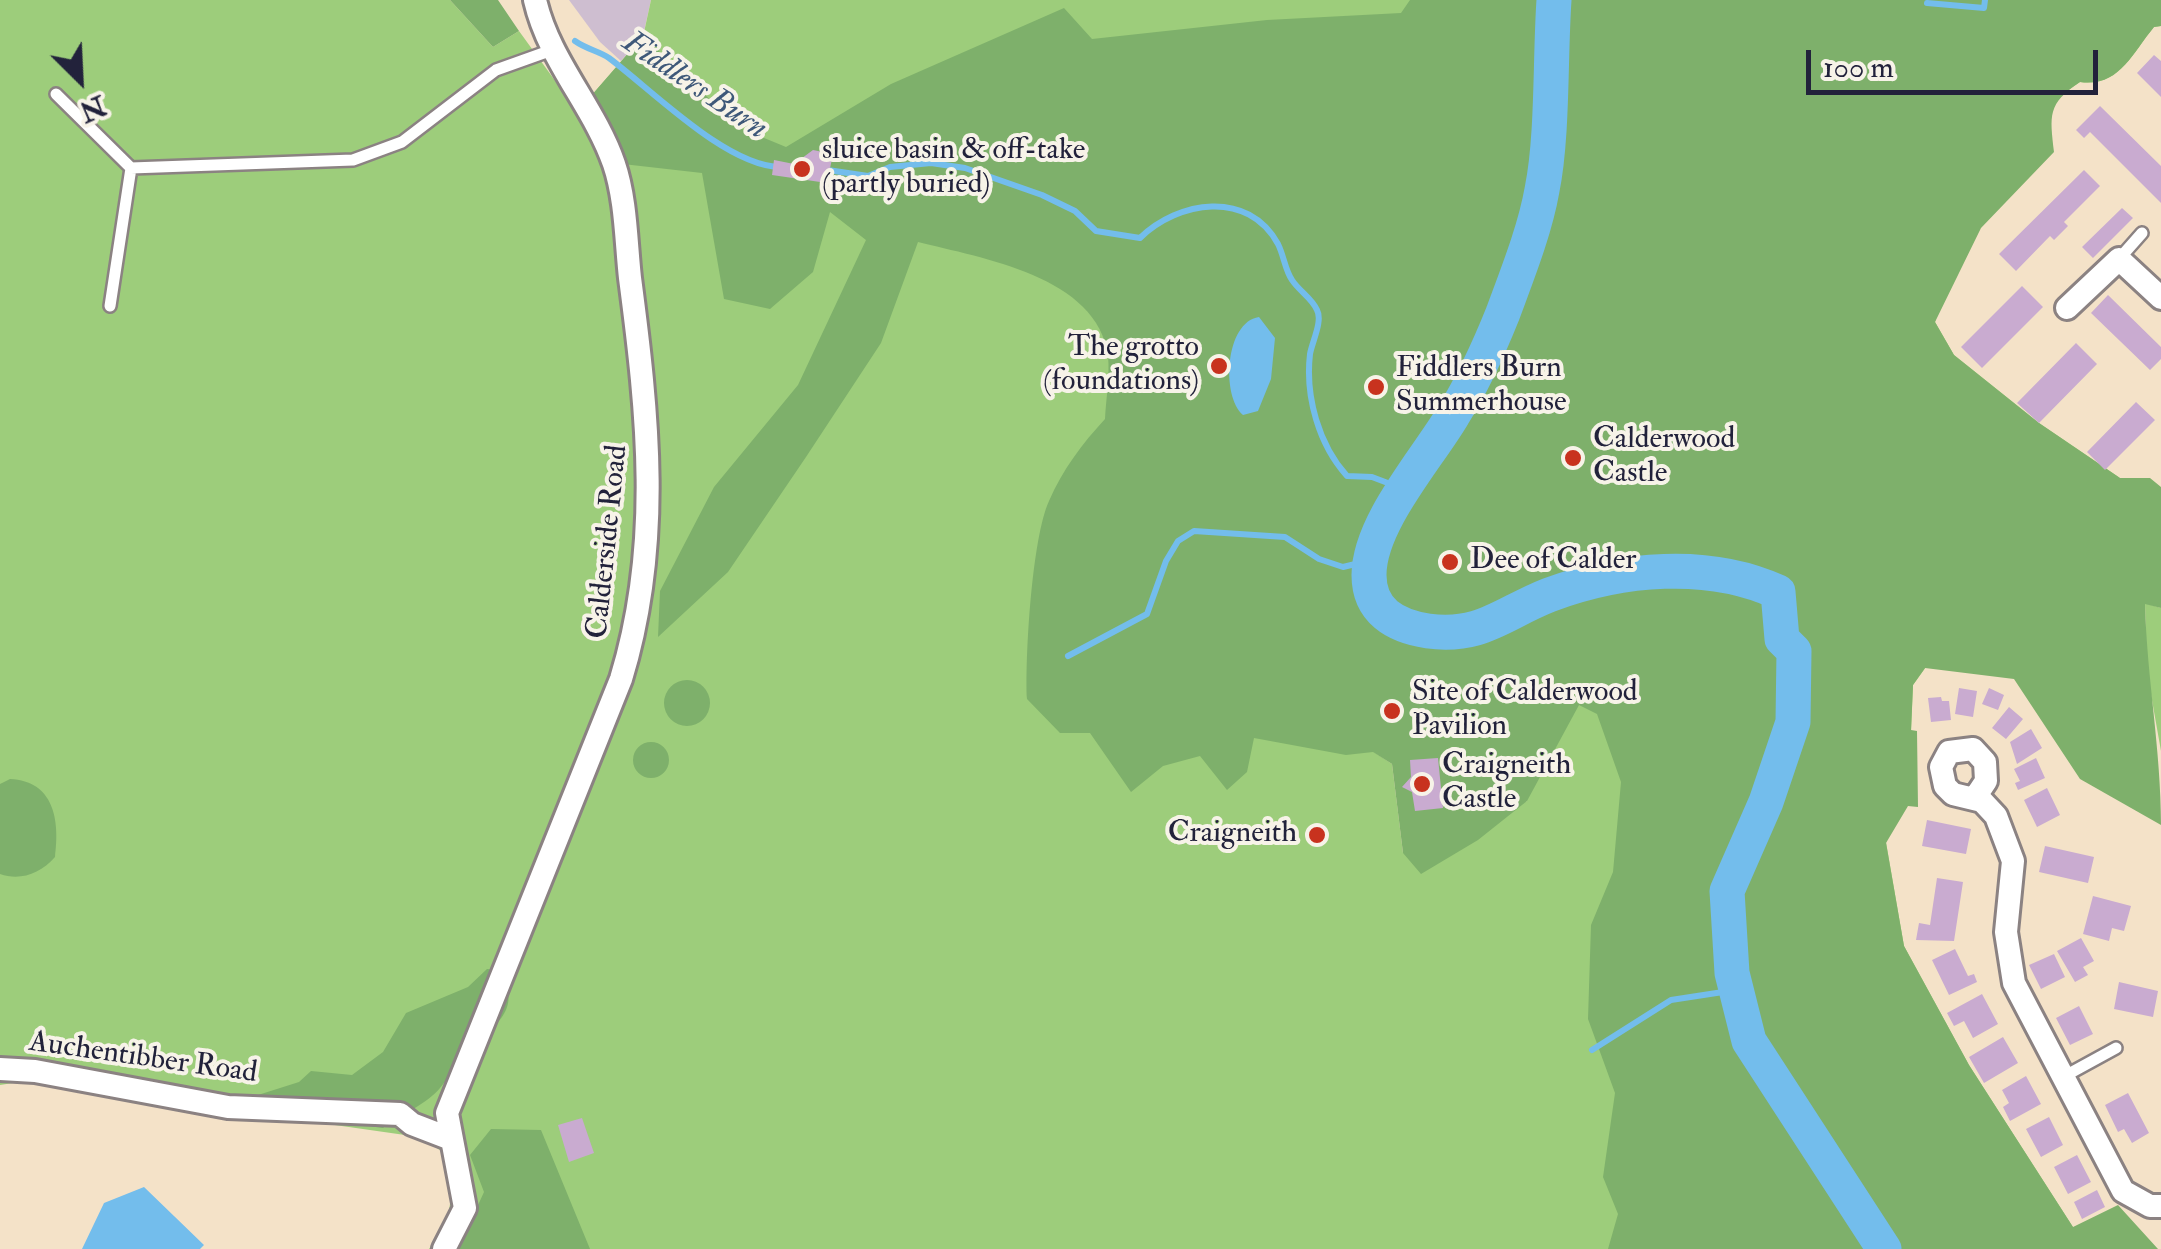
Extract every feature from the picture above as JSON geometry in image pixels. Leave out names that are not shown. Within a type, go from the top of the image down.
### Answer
[{"type":"street","name":"Calderside Road","points":[[444,1249],[465,1208],[447,1113],[626,663],[637,625],[647,522],[649,424],[618,176],[552,50],[535,0]]},
{"type":"street","points":[[2067,308],[2119,259],[2158,287]]},
{"type":"street","points":[[1976,796],[1996,816],[2013,861],[2006,932],[2014,983],[2123,1190],[2150,1206],[2161,1206]]},
{"type":"street","name":"Auchentibber Road","points":[[0,1069],[36,1071],[228,1107],[400,1114],[412,1124],[452,1139]]},
{"type":"lane","points":[[56,94],[132,168],[352,160],[402,142],[496,70],[552,50]]},
{"type":"lane","points":[[110,306],[132,168]]},
{"type":"lane","points":[[2119,259],[2142,233]]},
{"type":"lane","points":[[2063,1078],[2116,1048]]},
{"type":"shaded area","points":[[569,0],[651,0],[643,36],[621,61],[600,42]]},
{"type":"green space","points":[[0,0],[450,0],[493,47],[519,31],[609,155],[584,104],[643,37],[651,0],[2161,0],[2161,26],[2154,27],[2114,74],[2080,82],[2058,97],[2050,117],[1961,234],[1935,322],[1954,355],[2039,423],[2120,478],[2150,478],[2025,676],[1931,660],[1913,685],[1909,781],[1886,842],[1904,946],[1969,1065],[2087,1249],[429,1249],[444,1224],[451,1192],[443,1152],[419,1137],[26,1081],[0,1085]],"holes":[[[1374,752],[1527,801],[1403,853],[1392,764]]]},
{"type":"green space","points":[[450,0],[498,0],[519,31],[493,47]]},
{"type":"green space","points":[[1410,0],[2161,0],[2161,26],[2154,27],[2123,67],[2105,79],[2080,82],[2056,104],[2052,119],[2054,152],[1981,228],[1935,322],[1954,355],[2039,423],[2120,478],[2150,478],[2161,487],[2161,608],[2145,604],[2161,825],[2080,779],[2014,679],[1925,668],[1913,685],[1911,730],[1917,731],[1918,807],[1908,806],[1886,843],[1904,946],[1969,1065],[2073,1227],[2118,1205],[2158,1249],[1608,1249],[1618,1214],[1603,1177],[1615,1093],[1588,1019],[1591,925],[1613,872],[1621,782],[1597,714],[1579,705],[1527,801],[1478,840],[1421,874],[1403,853],[1392,764],[1373,752],[1346,755],[1254,738],[1247,772],[1227,790],[1200,756],[1163,766],[1131,792],[1090,733],[1060,733],[1027,699],[1031,598],[1043,518],[1067,468],[1105,419],[1109,371],[1100,329],[1083,307],[1033,275],[918,242],[881,343],[806,457],[728,572],[658,637],[660,591],[714,487],[798,385],[866,240],[830,212],[813,272],[770,309],[724,299],[702,173],[614,163],[584,104],[643,36],[740,128],[786,147],[891,84],[1064,8],[1092,39],[1267,20],[1401,13]]},
{"type":"green space","points":[[2145,603],[2161,608],[2161,751],[2147,672]]},
{"type":"green space","points":[[687,680],[703,687],[710,703],[703,719],[687,726],[671,719],[664,703],[671,687]]},
{"type":"green space","points":[[651,742],[664,747],[669,760],[664,773],[651,778],[638,773],[633,760],[638,747]]},
{"type":"green space","points":[[10,779],[36,787],[45,795],[55,817],[55,857],[43,868],[22,876],[0,874],[0,784]]},
{"type":"green space","points":[[487,969],[497,970],[505,984],[509,996],[503,1016],[435,1094],[383,1128],[281,1113],[256,1100],[258,1095],[299,1082],[311,1071],[352,1075],[383,1052],[406,1013],[468,987]]},
{"type":"green space","points":[[491,1129],[541,1130],[590,1249],[458,1249],[484,1192],[470,1155]]},
{"type":"water","points":[[1259,317],[1275,338],[1271,379],[1258,411],[1243,415],[1231,392],[1230,361],[1239,332]]},
{"type":"water","points":[[144,1187],[204,1245],[200,1249],[82,1249],[104,1203]]},
{"type":"building","points":[[2154,55],[2161,61],[2161,97],[2137,73]]},
{"type":"building","points":[[2100,106],[2161,166],[2161,203],[2090,132],[2084,138],[2076,130]]},
{"type":"building","name":"sluice basin & off-take (partly buried)","points":[[813,150],[833,154],[827,183],[772,175],[774,160],[794,164]]},
{"type":"building","points":[[2084,170],[2100,186],[2064,222],[2068,226],[2054,240],[2050,236],[2016,271],[1999,254]]},
{"type":"building","points":[[2122,208],[2133,218],[2093,258],[2082,247]]},
{"type":"building","points":[[2022,286],[2043,307],[1982,368],[1961,347]]},
{"type":"building","points":[[2108,295],[2161,347],[2161,359],[2150,370],[2091,313]]},
{"type":"building","points":[[2076,343],[2097,364],[2039,423],[2017,403]]},
{"type":"building","points":[[2136,402],[2155,420],[2105,470],[2087,452]]},
{"type":"building","points":[[1959,688],[1977,691],[1973,717],[1955,714]]},
{"type":"building","points":[[1989,688],[2004,695],[1998,710],[1982,704]]},
{"type":"building","points":[[1941,697],[1942,701],[1949,701],[1951,720],[1931,722],[1928,698]]},
{"type":"building","points":[[2009,707],[2023,719],[2006,739],[1992,728]]},
{"type":"building","points":[[2031,729],[2042,748],[2017,764],[2010,742]]},
{"type":"building","name":"Craigneith Castle","points":[[1438,758],[1443,808],[1415,811],[1412,792],[1402,787],[1411,777],[1410,760]]},
{"type":"building","points":[[2036,758],[2045,778],[2018,790],[2015,783],[2020,781],[2014,769]]},
{"type":"building","points":[[2047,788],[2060,815],[2037,827],[2024,800]]},
{"type":"building","points":[[1927,820],[1971,829],[1966,854],[1922,846]]},
{"type":"building","points":[[2045,846],[2094,857],[2088,883],[2039,872]]},
{"type":"building","points":[[1937,878],[1963,882],[1954,941],[1916,940],[1919,923],[1930,925]]},
{"type":"building","points":[[2093,896],[2131,906],[2124,931],[2112,928],[2109,941],[2083,934]]},
{"type":"building","points":[[2081,938],[2094,961],[2083,967],[2088,975],[2075,982],[2057,951]]},
{"type":"building","points":[[1955,949],[1968,976],[1974,974],[1977,982],[1949,995],[1932,960]]},
{"type":"building","points":[[2054,954],[2065,977],[2041,989],[2029,965]]},
{"type":"building","points":[[2119,982],[2158,991],[2153,1017],[2114,1009]]},
{"type":"building","points":[[1982,994],[1998,1024],[1973,1038],[1964,1021],[1954,1026],[1947,1013]]},
{"type":"building","points":[[2079,1006],[2093,1034],[2070,1045],[2056,1018]]},
{"type":"building","points":[[2003,1037],[2018,1063],[1984,1083],[1969,1057]]},
{"type":"building","points":[[2026,1076],[2041,1104],[2010,1121],[2003,1107],[2009,1103],[2002,1090]]},
{"type":"building","points":[[2128,1093],[2149,1133],[2132,1143],[2124,1129],[2118,1132],[2105,1105]]},
{"type":"building","points":[[2049,1117],[2063,1145],[2041,1157],[2026,1129]]},
{"type":"building","points":[[582,1118],[594,1153],[569,1162],[558,1125]]},
{"type":"building","points":[[2077,1155],[2091,1182],[2068,1194],[2054,1167]]},
{"type":"building","points":[[2097,1190],[2105,1207],[2082,1219],[2074,1202]]},
{"type":"waterway","points":[[1554,0],[1548,146],[1530,236],[1503,313],[1474,378],[1378,534],[1370,588],[1379,607],[1395,621],[1416,629],[1447,632],[1478,627],[1577,586],[1635,574],[1664,571],[1723,575],[1778,592],[1782,639],[1794,651],[1793,722],[1766,802],[1727,891],[1732,973],[1749,1041],[1884,1249]]},
{"type":"waterway","points":[[1927,3],[1984,8],[1985,0]]},
{"type":"waterway","name":"Fiddlers Burn","points":[[575,41],[609,58],[713,140],[736,154],[779,167]]},
{"type":"waterway","name":"Fiddlers Burn","points":[[821,169],[868,176],[890,167],[931,163],[965,168],[1042,195],[1075,211],[1096,231],[1140,238],[1156,225],[1192,209],[1231,208],[1249,215],[1265,226],[1278,244],[1290,276],[1319,315],[1310,354],[1310,387],[1316,420],[1329,450],[1347,476],[1372,477],[1401,488]]},
{"type":"waterway","points":[[1068,656],[1147,614],[1166,561],[1178,541],[1194,531],[1285,537],[1319,559],[1343,567],[1372,560]]},
{"type":"waterway","points":[[1592,1050],[1671,1000],[1736,990]]},
{"type":"place","name":"sluice basin & off-take (partly buried)","points":[[802,169]]},
{"type":"place","name":"The grotto (foundations)","points":[[1219,366]]},
{"type":"place","name":"Fiddlers Burn Summerhouse","points":[[1376,387]]},
{"type":"place","name":"Calderwood Castle","points":[[1573,458]]},
{"type":"place","name":"Dee of Calder","points":[[1450,562]]},
{"type":"place","name":"Site of Calderwood Pavilion","points":[[1392,711]]},
{"type":"place","name":"Craigneith Castle","points":[[1422,784]]},
{"type":"place","name":"Craigneith","points":[[1317,835]]}]
